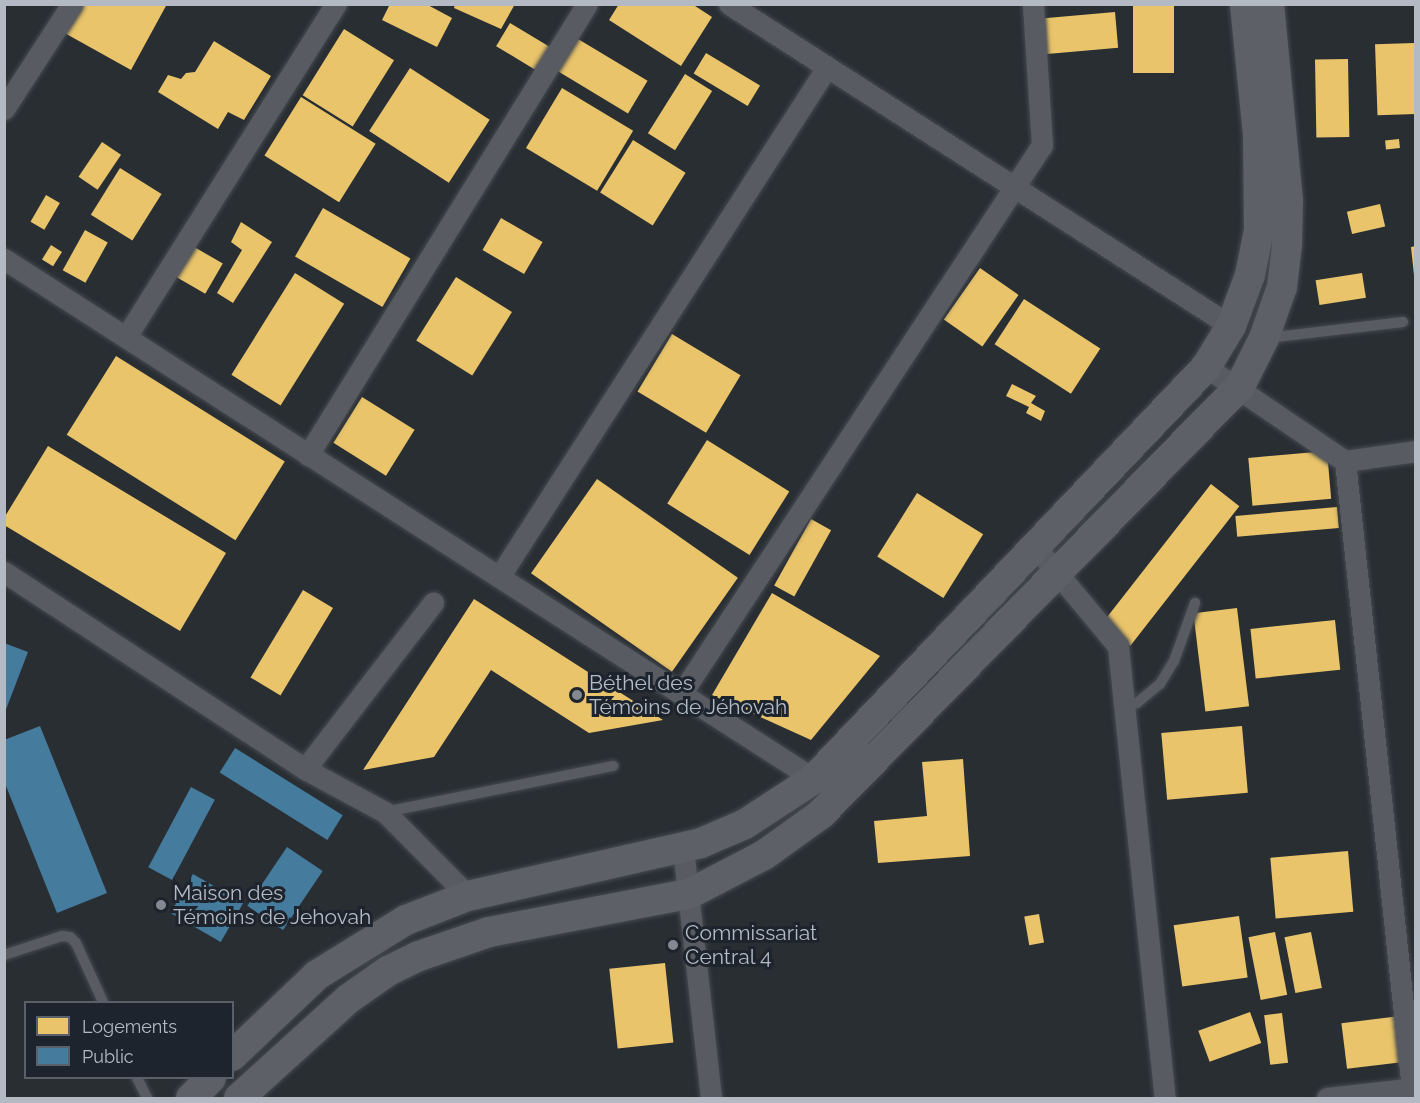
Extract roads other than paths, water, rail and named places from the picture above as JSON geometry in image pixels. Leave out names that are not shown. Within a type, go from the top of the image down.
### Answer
[{"type":"main road","points":[[234,1054],[317,975],[361,944],[406,920],[468,896],[683,848],[745,824],[814,779],[1033,544],[1206,367],[1231,326],[1250,274],[1259,230],[1258,135],[1245,4]]},
{"type":"main road","points":[[239,1098],[348,999],[388,971],[419,956],[489,932],[689,894],[764,855],[821,814],[1240,386],[1264,339],[1282,287],[1288,212],[1269,4]]},
{"type":"main road","points":[[191,1098],[209,1079]]},
{"type":"street","points":[[4,109],[72,4]]},
{"type":"street","points":[[126,337],[336,4]]},
{"type":"street","points":[[308,454],[587,4]]},
{"type":"street","points":[[729,4],[1231,326]]},
{"type":"street","points":[[681,694],[1042,145],[1033,4]]},
{"type":"street","points":[[499,577],[827,67]]},
{"type":"street","points":[[4,259],[814,779]]},
{"type":"street","points":[[1206,367],[1240,386],[1345,461],[1416,451]]},
{"type":"street","points":[[1327,1098],[1414,1091],[1345,461]]},
{"type":"street","points":[[1033,544],[1118,646],[1165,1098]]},
{"type":"street","points":[[4,572],[305,769],[384,812],[468,896]]},
{"type":"street","points":[[305,769],[434,603]]},
{"type":"street","points":[[683,848],[711,1098]]},
{"type":"lane","points":[[1264,339],[1403,322]]},
{"type":"lane","points":[[1124,706],[1137,703],[1160,684],[1174,661],[1195,603]]},
{"type":"lane","points":[[384,812],[613,766]]},
{"type":"lane","points":[[4,955],[70,937],[76,943],[103,1001]]},
{"type":"lane","points":[[138,1079],[147,1098]]},
{"type":"place","name":"Béthel des Témoins de Jéhovah","points":[[577,695]]},
{"type":"place","name":"Maison des Témoins de Jehovah","points":[[161,905]]},
{"type":"place","name":"Commissariat Central 4","points":[[673,945]]}]
